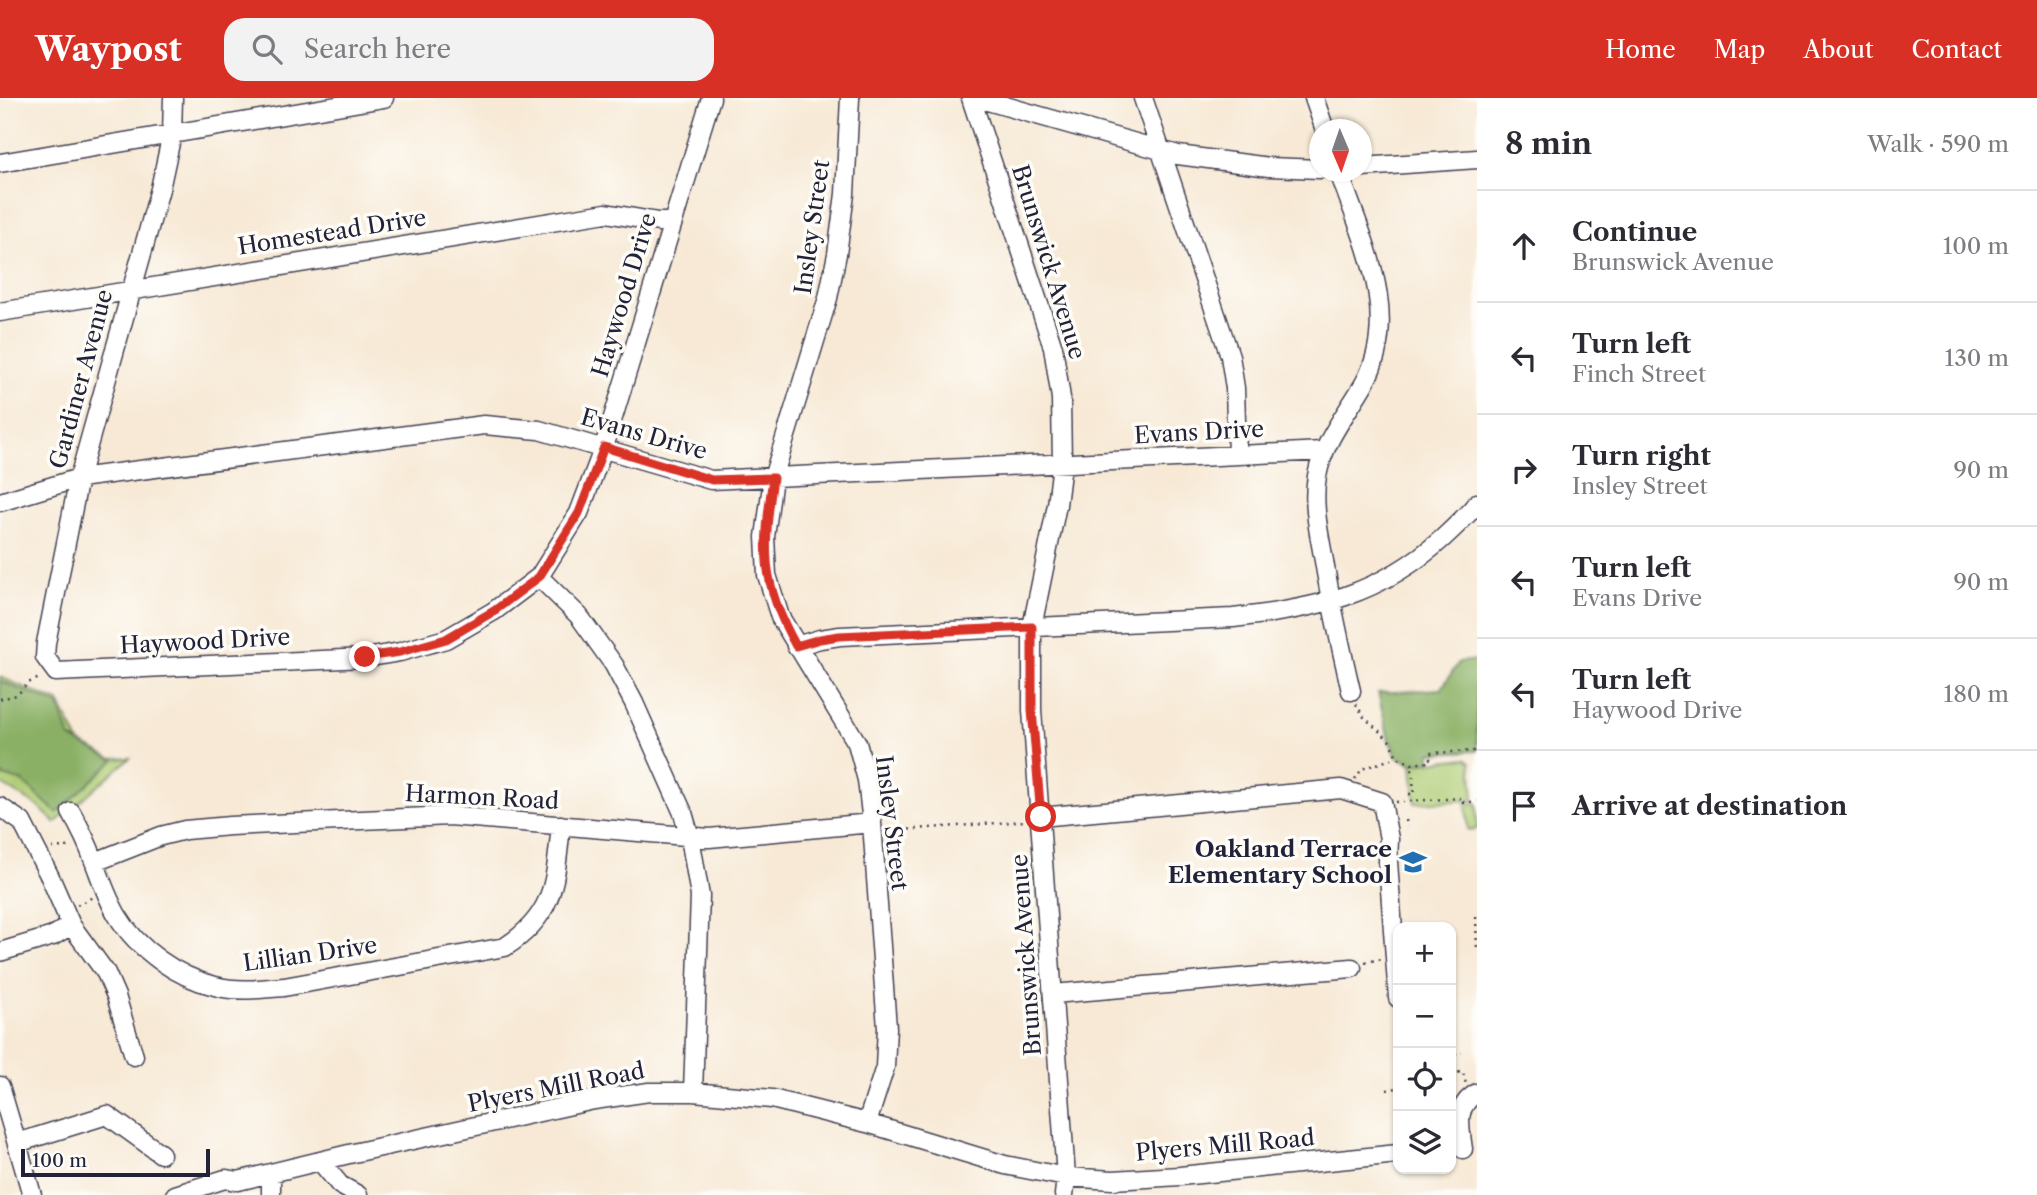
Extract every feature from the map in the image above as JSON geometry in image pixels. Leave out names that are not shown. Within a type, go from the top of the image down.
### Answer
[{"type":"street","name":"Gardiner Avenue","points":[[56,672],[45,657],[46,643],[79,478],[160,189],[172,134],[173,98]]},
{"type":"street","points":[[0,163],[384,98]]},
{"type":"street","name":"Haywood Drive","points":[[56,672],[365,657],[400,652],[446,639],[494,611],[539,577],[579,513],[604,447],[711,98]]},
{"type":"street","name":"Insley Street","points":[[850,98],[845,194],[837,254],[828,298],[773,478],[765,537],[767,575],[780,617],[857,743],[880,827],[887,1028],[885,1067],[867,1123]]},
{"type":"street","name":"Brunswick Avenue","points":[[971,98],[1053,346],[1061,398],[1062,464],[1058,505],[1032,627],[1032,710],[1033,819],[1053,994],[1062,1182]]},
{"type":"street","points":[[977,98],[1178,155],[1269,167],[1309,169]]},
{"type":"street","points":[[1143,98],[1230,356],[1235,388],[1237,455]]},
{"type":"street","points":[[1314,98],[1321,119]]},
{"type":"street","points":[[1372,166],[1477,159]]},
{"type":"street","points":[[1342,182],[1373,272],[1381,306],[1377,351],[1366,381],[1339,420],[1323,451],[1317,478],[1315,504],[1331,602],[1351,691]]},
{"type":"street","name":"Homestead Drive","points":[[0,312],[606,213],[671,222]]},
{"type":"street","name":"Evans Drive","points":[[0,502],[79,478],[484,425],[539,430],[712,480],[1323,451]]},
{"type":"street","points":[[796,646],[839,636],[1233,618],[1285,612],[1331,602],[1373,587],[1428,552],[1474,513]]},
{"type":"street","points":[[539,577],[579,616],[614,665],[683,813],[700,896],[693,1092]]},
{"type":"street","points":[[1033,819],[1341,789],[1382,802],[1389,839],[1388,862],[1397,985]]},
{"type":"street","points":[[0,807],[22,822],[71,916],[106,973],[116,996],[134,1056]]},
{"type":"street","name":"Lillian Drive","points":[[71,812],[117,915],[147,950],[190,977],[215,986],[251,990],[284,987],[505,947],[524,935],[538,919],[549,899],[555,877],[561,825]]},
{"type":"street","name":"Harmon Road","points":[[95,862],[161,836],[185,830],[450,816],[709,838],[880,827]]},
{"type":"street","points":[[0,952],[54,936],[71,916]]},
{"type":"street","points":[[1053,994],[1360,965]]},
{"type":"street","points":[[0,1086],[32,1195]]},
{"type":"street","points":[[1463,1149],[1460,1111],[1472,1089]]},
{"type":"street","name":"Plyers Mill Road","points":[[205,1195],[237,1188],[271,1173],[349,1154],[594,1100],[649,1092],[693,1092],[772,1099],[867,1123],[1006,1165],[1034,1180],[1114,1180],[1393,1154]]},
{"type":"street","points":[[17,1143],[107,1115],[161,1154]]},
{"type":"street","points":[[349,1154],[349,1174],[360,1195]]},
{"type":"street","points":[[320,1161],[340,1185],[360,1195]]},
{"type":"street","points":[[271,1173],[271,1195]]},
{"type":"street","name":"Plyers Mill Road","points":[[175,1195],[225,1180],[237,1188]]},
{"type":"path","points":[[0,700],[17,695],[28,683],[56,672]]},
{"type":"path","points":[[1351,691],[1364,717],[1389,740],[1397,757],[1412,764],[1430,762],[1430,753],[1477,751]]},
{"type":"path","points":[[1362,769],[1397,757]]},
{"type":"path","points":[[1409,794],[1414,794],[1412,764]]},
{"type":"path","points":[[1410,801],[1463,798],[1462,803],[1477,801]]},
{"type":"path","points":[[880,827],[1033,819]]},
{"type":"path","points":[[1406,820],[1407,827]]},
{"type":"path","points":[[43,847],[80,845]]},
{"type":"path","points":[[71,916],[92,898],[96,889]]},
{"type":"path","points":[[1476,917],[1477,953]]},
{"type":"path","points":[[1360,965],[1382,959]]},
{"type":"path","points":[[1456,1054],[1462,1053]]},
{"type":"path","points":[[1456,1073],[1463,1072],[1472,1089]]},
{"type":"path","points":[[1387,1090],[1393,1089]]},
{"type":"green space","points":[[1477,660],[1477,751],[1430,753],[1430,762],[1412,764],[1397,757],[1389,740],[1378,693],[1441,689],[1459,662]]},
{"type":"green space","points":[[0,677],[59,702],[88,760],[130,758],[55,823],[39,807],[0,783]]},
{"type":"green space","points":[[0,681],[59,705],[70,738],[114,760],[57,813],[23,782],[0,775]]},
{"type":"green space","points":[[1466,758],[1471,762],[1474,800],[1415,803],[1412,764]]},
{"type":"green space","points":[[1477,803],[1477,829],[1468,830],[1466,804]]},
{"type":"place","name":"Oakland Terrace Elementary School","points":[[1413,862]]},
{"type":"route","points":[[365,657],[400,652],[446,639],[494,611],[539,577],[579,513],[604,447],[712,480],[773,478],[765,537],[767,575],[780,617],[796,646],[839,636],[1032,627],[1032,710],[1041,817]]}]
